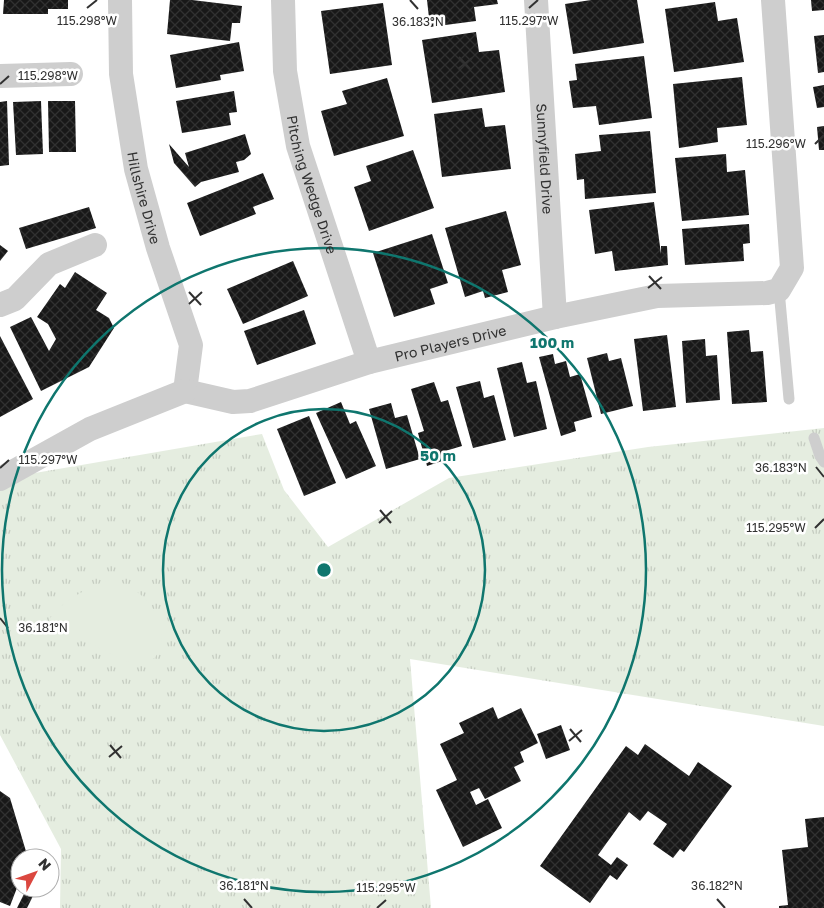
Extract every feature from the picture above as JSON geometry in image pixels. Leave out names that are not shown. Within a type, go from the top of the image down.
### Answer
[{"type":"street","name":"Hillshire Drive","points":[[120,0],[121,74],[136,169],[158,248],[191,345],[185,391]]},
{"type":"street","name":"Pitching Wedge Drive","points":[[283,0],[285,71],[298,146],[369,362]]},
{"type":"street","name":"Sunnyfield Drive","points":[[536,0],[555,317]]},
{"type":"street","points":[[774,0],[792,268],[780,290]]},
{"type":"street","points":[[0,76],[71,74]]},
{"type":"street","points":[[0,305],[14,299],[49,264],[95,245]]},
{"type":"street","name":"Pro Players Drive","points":[[185,391],[233,402],[250,401],[369,362],[555,317],[657,296],[767,293],[780,290]]},
{"type":"street","points":[[0,479],[90,429],[185,391]]},
{"type":"lane","points":[[780,290],[789,399]]},
{"type":"lane","points":[[814,438],[824,462]]},
{"type":"green space","points":[[824,428],[824,726],[410,659],[431,908],[60,908],[61,849],[0,735],[0,479],[262,434],[284,490],[328,547],[449,478],[648,447]]},
{"type":"green space","points":[[110,580],[132,588],[151,605],[157,616],[162,639],[159,651],[152,660],[144,664],[114,656],[86,642],[56,638],[48,628],[50,619],[67,602],[91,587]]},
{"type":"building","points":[[4,0],[68,0],[68,9],[48,9],[48,14],[3,14]]},
{"type":"building","points":[[170,0],[192,0],[242,6],[240,23],[232,23],[230,41],[167,34]]},
{"type":"building","points":[[427,0],[497,0],[498,4],[474,7],[476,21],[430,27]]},
{"type":"building","points":[[591,0],[637,0],[644,43],[573,54],[565,4]]},
{"type":"building","points":[[811,0],[824,0],[824,10],[812,11]]},
{"type":"building","points":[[715,2],[718,21],[737,18],[744,62],[674,72],[665,9]]},
{"type":"building","points":[[383,3],[392,65],[330,74],[321,11]]},
{"type":"building","points":[[476,32],[479,52],[499,50],[505,92],[432,103],[422,40]]},
{"type":"building","points":[[824,35],[824,72],[818,73],[814,36]]},
{"type":"building","points":[[239,42],[244,71],[220,75],[221,80],[176,88],[170,55]]},
{"type":"building","points":[[644,56],[652,118],[599,125],[596,106],[573,108],[569,81],[577,80],[575,64]]},
{"type":"building","points":[[742,77],[747,125],[717,128],[718,142],[679,148],[673,84]]},
{"type":"building","points":[[387,78],[404,136],[334,156],[321,111],[347,104],[342,91]]},
{"type":"building","points":[[824,85],[824,107],[817,108],[813,87]]},
{"type":"building","points":[[234,91],[237,112],[229,113],[231,125],[182,133],[176,101]]},
{"type":"building","points":[[7,101],[9,165],[0,166],[0,102]]},
{"type":"building","points":[[41,101],[43,154],[16,155],[13,102]]},
{"type":"building","points":[[48,101],[75,101],[76,152],[49,152]]},
{"type":"building","points":[[482,108],[485,127],[505,125],[511,169],[442,177],[434,114]]},
{"type":"building","points":[[824,126],[824,150],[819,150],[817,127]]},
{"type":"building","points":[[650,131],[656,193],[585,199],[584,179],[577,180],[575,154],[601,151],[599,135]]},
{"type":"building","points":[[245,134],[251,154],[244,160],[236,162],[239,172],[201,182],[195,187],[174,163],[169,144],[189,167],[185,153]]},
{"type":"building","points":[[413,150],[434,208],[369,231],[354,187],[371,181],[366,166]]},
{"type":"building","points":[[726,154],[727,172],[745,170],[749,215],[682,221],[675,158]]},
{"type":"building","points":[[263,173],[274,199],[253,207],[256,214],[200,236],[187,203]]},
{"type":"building","points":[[654,202],[661,254],[661,246],[667,246],[668,265],[615,271],[612,251],[595,254],[589,210]]},
{"type":"building","points":[[89,207],[96,228],[26,249],[19,228]]},
{"type":"building","points":[[506,211],[521,265],[502,270],[508,292],[485,298],[483,291],[465,297],[445,228]]},
{"type":"building","points":[[749,224],[750,243],[743,244],[744,261],[685,265],[682,229]]},
{"type":"building","points":[[432,234],[448,283],[430,289],[435,304],[394,317],[373,253]]},
{"type":"building","points":[[0,245],[8,251],[0,261]]},
{"type":"building","points":[[293,261],[308,296],[243,324],[227,289]]},
{"type":"building","points":[[75,272],[107,293],[96,310],[109,318],[114,328],[89,367],[41,391],[10,327],[31,317],[49,351],[56,339],[48,324],[37,317],[60,284],[65,288]]},
{"type":"building","points":[[304,310],[316,344],[257,365],[244,331]]},
{"type":"building","points":[[749,330],[751,352],[763,351],[767,402],[732,404],[727,332]]},
{"type":"building","points":[[667,335],[676,407],[643,411],[634,339]]},
{"type":"building","points":[[0,336],[33,399],[0,417]]},
{"type":"building","points":[[705,339],[706,356],[717,355],[720,400],[686,403],[682,341]]},
{"type":"building","points":[[607,353],[609,361],[621,358],[633,406],[601,414],[587,358]]},
{"type":"building","points":[[553,354],[555,364],[566,361],[570,377],[580,374],[592,417],[574,422],[576,431],[561,436],[539,357]]},
{"type":"building","points":[[522,362],[527,383],[536,381],[547,429],[514,437],[497,368]]},
{"type":"building","points":[[480,381],[484,398],[494,395],[506,440],[473,448],[456,387]]},
{"type":"building","points":[[434,382],[441,402],[448,400],[462,446],[442,452],[445,460],[427,466],[418,433],[424,431],[411,389]]},
{"type":"building","points":[[341,402],[350,424],[356,421],[376,466],[346,479],[316,413]]},
{"type":"building","points":[[391,403],[395,418],[407,415],[420,459],[386,469],[369,409]]},
{"type":"building","points":[[309,416],[336,483],[304,496],[277,429]]},
{"type":"building","points":[[493,707],[498,719],[521,708],[538,743],[520,752],[524,762],[514,767],[521,781],[485,799],[479,788],[470,792],[476,805],[488,799],[502,828],[463,847],[436,790],[457,780],[440,744],[464,733],[459,723]]},
{"type":"building","points":[[561,725],[570,750],[546,759],[537,734]]},
{"type":"building","points":[[645,744],[689,776],[698,762],[732,786],[684,852],[680,849],[673,858],[653,844],[667,824],[648,811],[640,821],[629,812],[598,855],[611,865],[617,857],[628,865],[617,880],[610,875],[590,903],[540,866],[626,746],[638,755]]},
{"type":"building","points":[[0,791],[10,798],[25,848],[10,848],[10,898],[13,898],[10,906],[0,902]]},
{"type":"building","points":[[824,817],[824,908],[779,908],[779,906],[788,905],[782,850],[808,847],[805,819]]},
{"type":"building","points":[[22,898],[32,898],[27,908],[17,908]]}]
